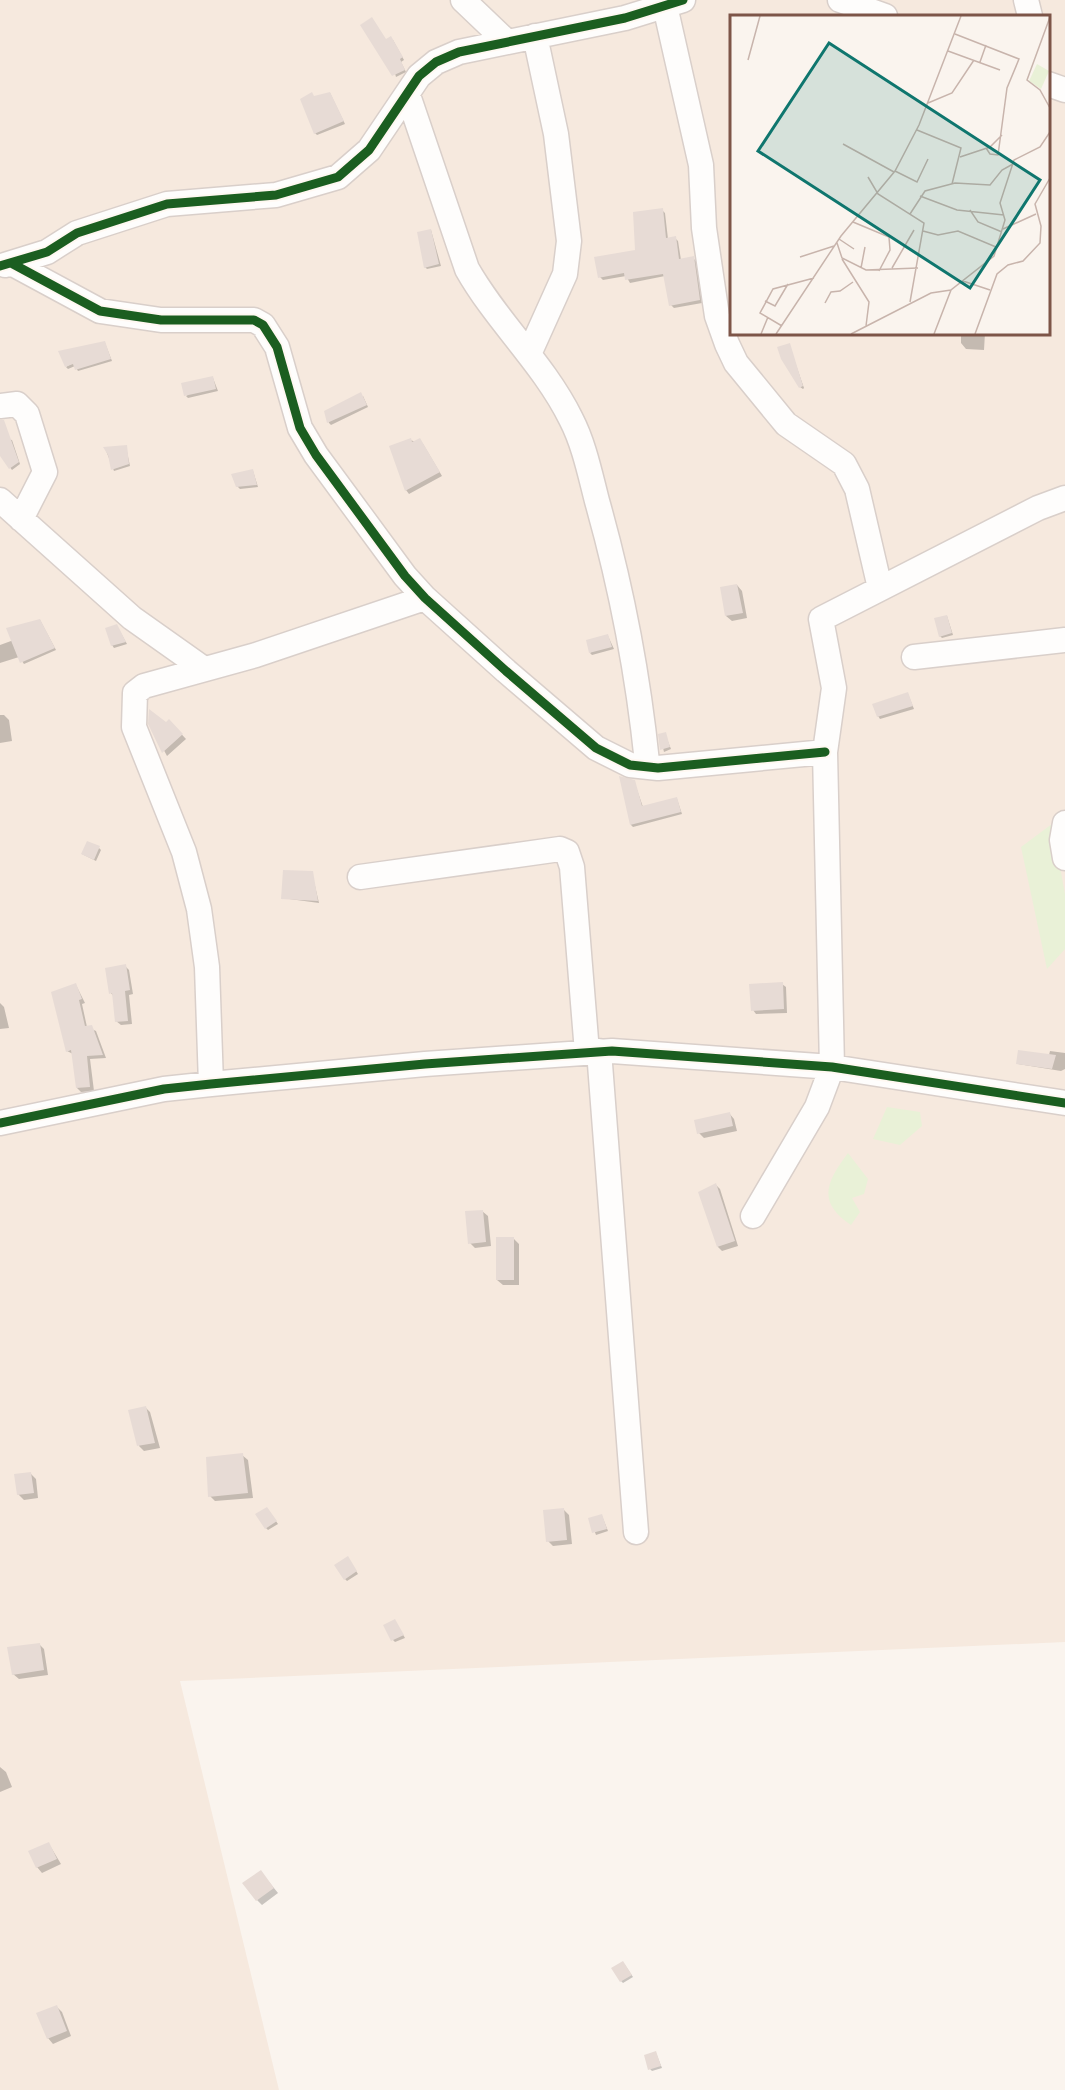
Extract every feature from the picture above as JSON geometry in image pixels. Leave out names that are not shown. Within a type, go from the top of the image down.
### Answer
[{"type":"street","points":[[463,0],[506,41]]},
{"type":"street","points":[[840,0],[882,15]]},
{"type":"street","points":[[1026,0],[1030,15]]},
{"type":"street","points":[[7,265],[47,252],[77,233],[167,204],[276,195],[338,177],[369,150],[419,76],[436,62],[459,52],[625,18],[674,3],[701,165],[704,228],[717,316],[736,363],[786,424],[844,464],[857,489],[880,588]]},
{"type":"street","points":[[529,354],[565,274],[569,241],[556,134],[535,36]]},
{"type":"street","points":[[408,95],[467,269],[480,292],[529,354],[571,418],[582,447],[610,546],[641,699],[647,762],[652,766]]},
{"type":"street","points":[[7,265],[100,311],[161,320],[254,320],[263,325],[277,347],[300,428],[316,455],[405,576],[425,598],[596,748],[630,765],[658,768],[825,752]]},
{"type":"street","points":[[0,406],[17,404],[27,414],[45,472],[21,519]]},
{"type":"street","points":[[753,1216],[817,1107],[832,1067],[825,752],[834,688],[821,619],[1038,508],[1065,498]]},
{"type":"street","points":[[0,500],[132,618],[204,669]]},
{"type":"street","points":[[211,1083],[207,967],[199,909],[184,852],[134,727],[135,693],[144,686],[256,655],[425,598]]},
{"type":"street","points":[[914,657],[1065,640]]},
{"type":"street","points":[[1065,824],[1062,840],[1065,858]]},
{"type":"street","points":[[360,877],[560,849],[567,852],[572,867],[593,1052],[636,1532]]},
{"type":"street","points":[[0,1123],[164,1089],[211,1083],[593,1052],[832,1067],[1065,1103]]},
{"type":"shaded area","points":[[0,0],[1065,0],[1065,1642],[180,1681],[279,2090],[0,2090]]},
{"type":"green space","points":[[1052,824],[1065,894],[1065,949],[1047,969],[1021,847]]},
{"type":"green space","points":[[887,1107],[920,1112],[922,1126],[900,1145],[873,1139]]},
{"type":"green space","points":[[848,1153],[868,1179],[864,1194],[852,1198],[860,1212],[851,1225],[833,1208],[828,1191],[830,1182]]},
{"type":"building","points":[[372,17],[386,39],[391,36],[403,57],[400,59],[405,70],[392,76],[360,25]]},
{"type":"building","points":[[312,92],[314,96],[330,92],[344,121],[314,134],[300,99]]},
{"type":"building","points":[[663,208],[666,238],[676,236],[679,259],[694,256],[700,300],[669,306],[663,274],[625,280],[624,273],[598,278],[594,257],[635,250],[633,212]]},
{"type":"building","points":[[431,229],[439,264],[424,268],[417,232]]},
{"type":"building","points":[[105,341],[111,359],[75,370],[73,364],[65,367],[58,351]]},
{"type":"building","points":[[790,343],[803,386],[799,388],[781,359],[777,347]]},
{"type":"building","points":[[213,376],[216,389],[184,396],[181,383]]},
{"type":"building","points":[[361,392],[367,405],[327,423],[324,411]]},
{"type":"building","points":[[0,420],[4,420],[19,462],[9,469],[0,456]]},
{"type":"building","points":[[411,438],[412,442],[420,438],[440,472],[405,491],[389,446]]},
{"type":"building","points":[[127,445],[129,464],[111,470],[108,455],[103,447]]},
{"type":"building","points":[[253,469],[257,485],[236,487],[231,474]]},
{"type":"building","points":[[737,584],[743,613],[725,616],[720,587]]},
{"type":"building","points":[[947,615],[952,633],[939,637],[934,618]]},
{"type":"building","points":[[40,619],[55,648],[20,663],[6,628]]},
{"type":"building","points":[[117,624],[126,642],[111,646],[105,628]]},
{"type":"building","points":[[608,634],[612,647],[589,653],[586,640]]},
{"type":"building","points":[[908,692],[913,706],[877,717],[872,704]]},
{"type":"building","points":[[149,709],[166,722],[169,719],[183,734],[162,753],[148,724]]},
{"type":"building","points":[[666,732],[670,747],[660,750],[658,734]]},
{"type":"building","points":[[619,776],[635,780],[642,806],[677,797],[681,812],[630,825]]},
{"type":"building","points":[[87,841],[100,846],[94,860],[81,854]]},
{"type":"building","points":[[283,870],[313,871],[318,901],[281,899]]},
{"type":"building","points":[[126,964],[130,990],[125,991],[128,1021],[115,1022],[112,993],[109,994],[105,968]]},
{"type":"building","points":[[783,982],[784,1009],[751,1011],[749,984]]},
{"type":"building","points":[[76,983],[82,999],[79,1000],[85,1026],[92,1025],[103,1055],[87,1056],[90,1087],[76,1088],[71,1050],[66,1052],[51,992]]},
{"type":"building","points":[[1018,1050],[1056,1055],[1052,1069],[1016,1064]]},
{"type":"building","points":[[730,1112],[733,1126],[697,1134],[694,1120]]},
{"type":"building","points":[[716,1183],[735,1241],[717,1247],[698,1192]]},
{"type":"building","points":[[483,1210],[486,1242],[468,1244],[465,1211]]},
{"type":"building","points":[[496,1237],[514,1237],[514,1280],[496,1280]]},
{"type":"building","points":[[146,1406],[155,1443],[137,1446],[128,1410]]},
{"type":"building","points":[[243,1453],[248,1493],[208,1497],[206,1457]]},
{"type":"building","points":[[31,1472],[34,1493],[17,1495],[14,1474]]},
{"type":"building","points":[[267,1507],[277,1521],[265,1529],[255,1514]]},
{"type":"building","points":[[564,1508],[567,1540],[546,1542],[543,1510]]},
{"type":"building","points":[[602,1514],[607,1529],[592,1533],[588,1518]]},
{"type":"building","points":[[348,1556],[357,1571],[344,1580],[334,1565]]},
{"type":"building","points":[[395,1619],[404,1635],[391,1641],[383,1625]]},
{"type":"building","points":[[40,1643],[44,1670],[12,1675],[7,1647]]},
{"type":"building","points":[[49,1842],[57,1859],[36,1868],[28,1851]]},
{"type":"building","points":[[261,1870],[274,1888],[256,1901],[242,1883]]},
{"type":"building","points":[[623,1961],[632,1975],[620,1982],[611,1968]]},
{"type":"building","points":[[57,2005],[67,2031],[47,2039],[36,2013]]},
{"type":"building","points":[[656,2051],[661,2066],[648,2070],[644,2055]]},
{"type":"cycle path","points":[[0,266],[47,252],[77,233],[167,204],[276,195],[338,177],[369,150],[419,76],[436,62],[459,52],[625,18],[683,0]]},
{"type":"cycle path","points":[[13,264],[100,311],[161,320],[254,320],[263,325],[277,347],[300,428],[316,455],[405,576],[425,598],[506,671],[596,748],[630,765],[658,768],[825,752]]},
{"type":"cycle path","points":[[0,1123],[164,1089],[425,1064],[612,1051],[832,1067],[1065,1103]]}]
